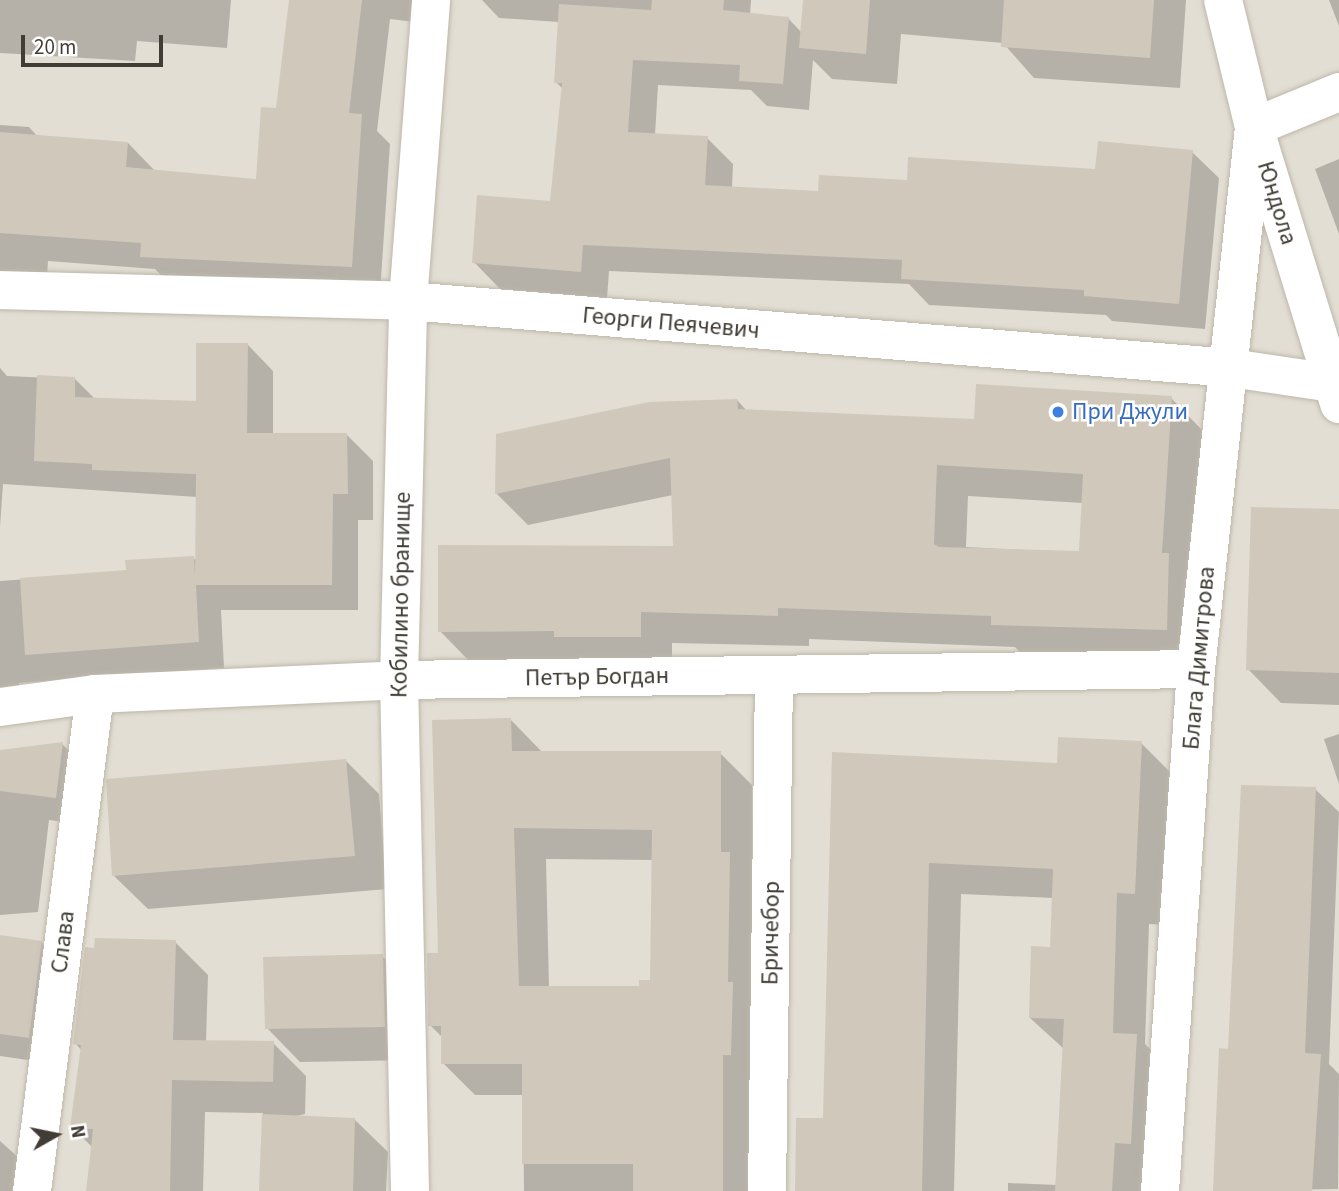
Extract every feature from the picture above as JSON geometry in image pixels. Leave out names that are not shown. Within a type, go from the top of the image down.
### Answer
[{"type":"street","name":"Кобилино бранище","points":[[410,1191],[398,680],[408,301],[431,0]]},
{"type":"street","name":"Юндола","points":[[1223,0],[1254,127],[1337,391]]},
{"type":"street","points":[[1254,127],[1339,92]]},
{"type":"street","name":"Блага Димитрова","points":[[1160,1191],[1196,670],[1231,368],[1254,127]]},
{"type":"street","name":"Георги Пеячевич","points":[[0,290],[408,301],[1231,368],[1337,391]]},
{"type":"street","name":"Петър Богдан","points":[[0,707],[95,694],[398,680],[1196,670]]},
{"type":"street","name":"Бричебор","points":[[767,1191],[774,675]]},
{"type":"street","name":"Слава","points":[[32,1191],[95,694]]},
{"type":"shaded area","points":[[0,0],[1339,0],[1339,1191],[0,1191]]},
{"type":"building","points":[[289,0],[362,0],[349,113],[362,114],[352,267],[140,257],[141,243],[0,233],[0,132],[128,142],[126,167],[256,179],[261,107],[276,108]]},
{"type":"building","points":[[652,0],[724,0],[723,10],[789,17],[783,84],[739,81],[740,65],[633,60],[628,132],[708,136],[705,185],[818,191],[819,175],[907,180],[908,157],[1095,169],[1098,141],[1193,150],[1179,304],[1084,296],[1084,290],[901,279],[902,260],[583,245],[581,272],[472,263],[477,195],[550,201],[562,83],[554,83],[559,4],[651,10]]},
{"type":"building","points":[[803,0],[870,0],[866,54],[799,48]]},
{"type":"building","points":[[1004,0],[1154,0],[1150,58],[1001,47]]},
{"type":"building","points":[[196,343],[248,343],[247,433],[347,433],[348,494],[333,494],[332,585],[196,585],[199,642],[25,655],[20,578],[126,570],[125,560],[194,556],[195,577],[196,474],[92,470],[92,464],[34,461],[37,375],[75,377],[75,397],[196,401]]},
{"type":"building","points":[[976,384],[1172,396],[1162,553],[1169,553],[1167,630],[991,625],[991,616],[778,608],[778,616],[641,612],[641,637],[554,637],[554,631],[438,632],[438,545],[673,546],[670,458],[495,494],[496,434],[649,402],[737,399],[738,409],[974,419]],"holes":[[[937,465],[1083,474],[1079,551],[939,547],[934,544]]]},
{"type":"building","points":[[1251,507],[1339,509],[1339,673],[1246,670]]},
{"type":"building","points":[[511,718],[512,751],[721,751],[721,852],[730,852],[728,982],[733,982],[731,1055],[723,1055],[723,1191],[633,1191],[633,1164],[522,1164],[522,1064],[441,1064],[441,1026],[428,1026],[427,953],[438,953],[432,720]],"holes":[[[514,828],[652,830],[650,980],[639,980],[639,986],[519,986]]]},
{"type":"building","points":[[1058,737],[1142,741],[1135,894],[1117,893],[1113,1033],[1137,1034],[1131,1144],[1115,1143],[1112,1191],[1055,1191],[1064,1019],[1029,1018],[1031,946],[1050,947],[1053,869],[929,863],[922,1191],[795,1191],[796,1118],[823,1118],[832,752],[1057,763]]},
{"type":"building","points":[[63,742],[56,798],[0,791],[0,750]]},
{"type":"building","points":[[346,759],[355,856],[112,876],[106,779]]},
{"type":"building","points":[[1241,785],[1316,787],[1305,1053],[1321,1054],[1312,1191],[1213,1191],[1219,1048],[1228,1049]]},
{"type":"building","points":[[0,935],[42,941],[29,1038],[0,1034]]},
{"type":"building","points":[[95,938],[176,940],[173,1040],[274,1041],[273,1082],[172,1080],[170,1191],[86,1191],[93,1129],[70,1128],[81,1045],[73,1044],[85,947],[94,948]]},
{"type":"building","points":[[383,954],[385,1027],[265,1029],[263,957]]},
{"type":"building","points":[[262,1114],[355,1118],[353,1191],[259,1191]]},
{"type":"place","name":"При Джули","points":[[1058,412]]}]
